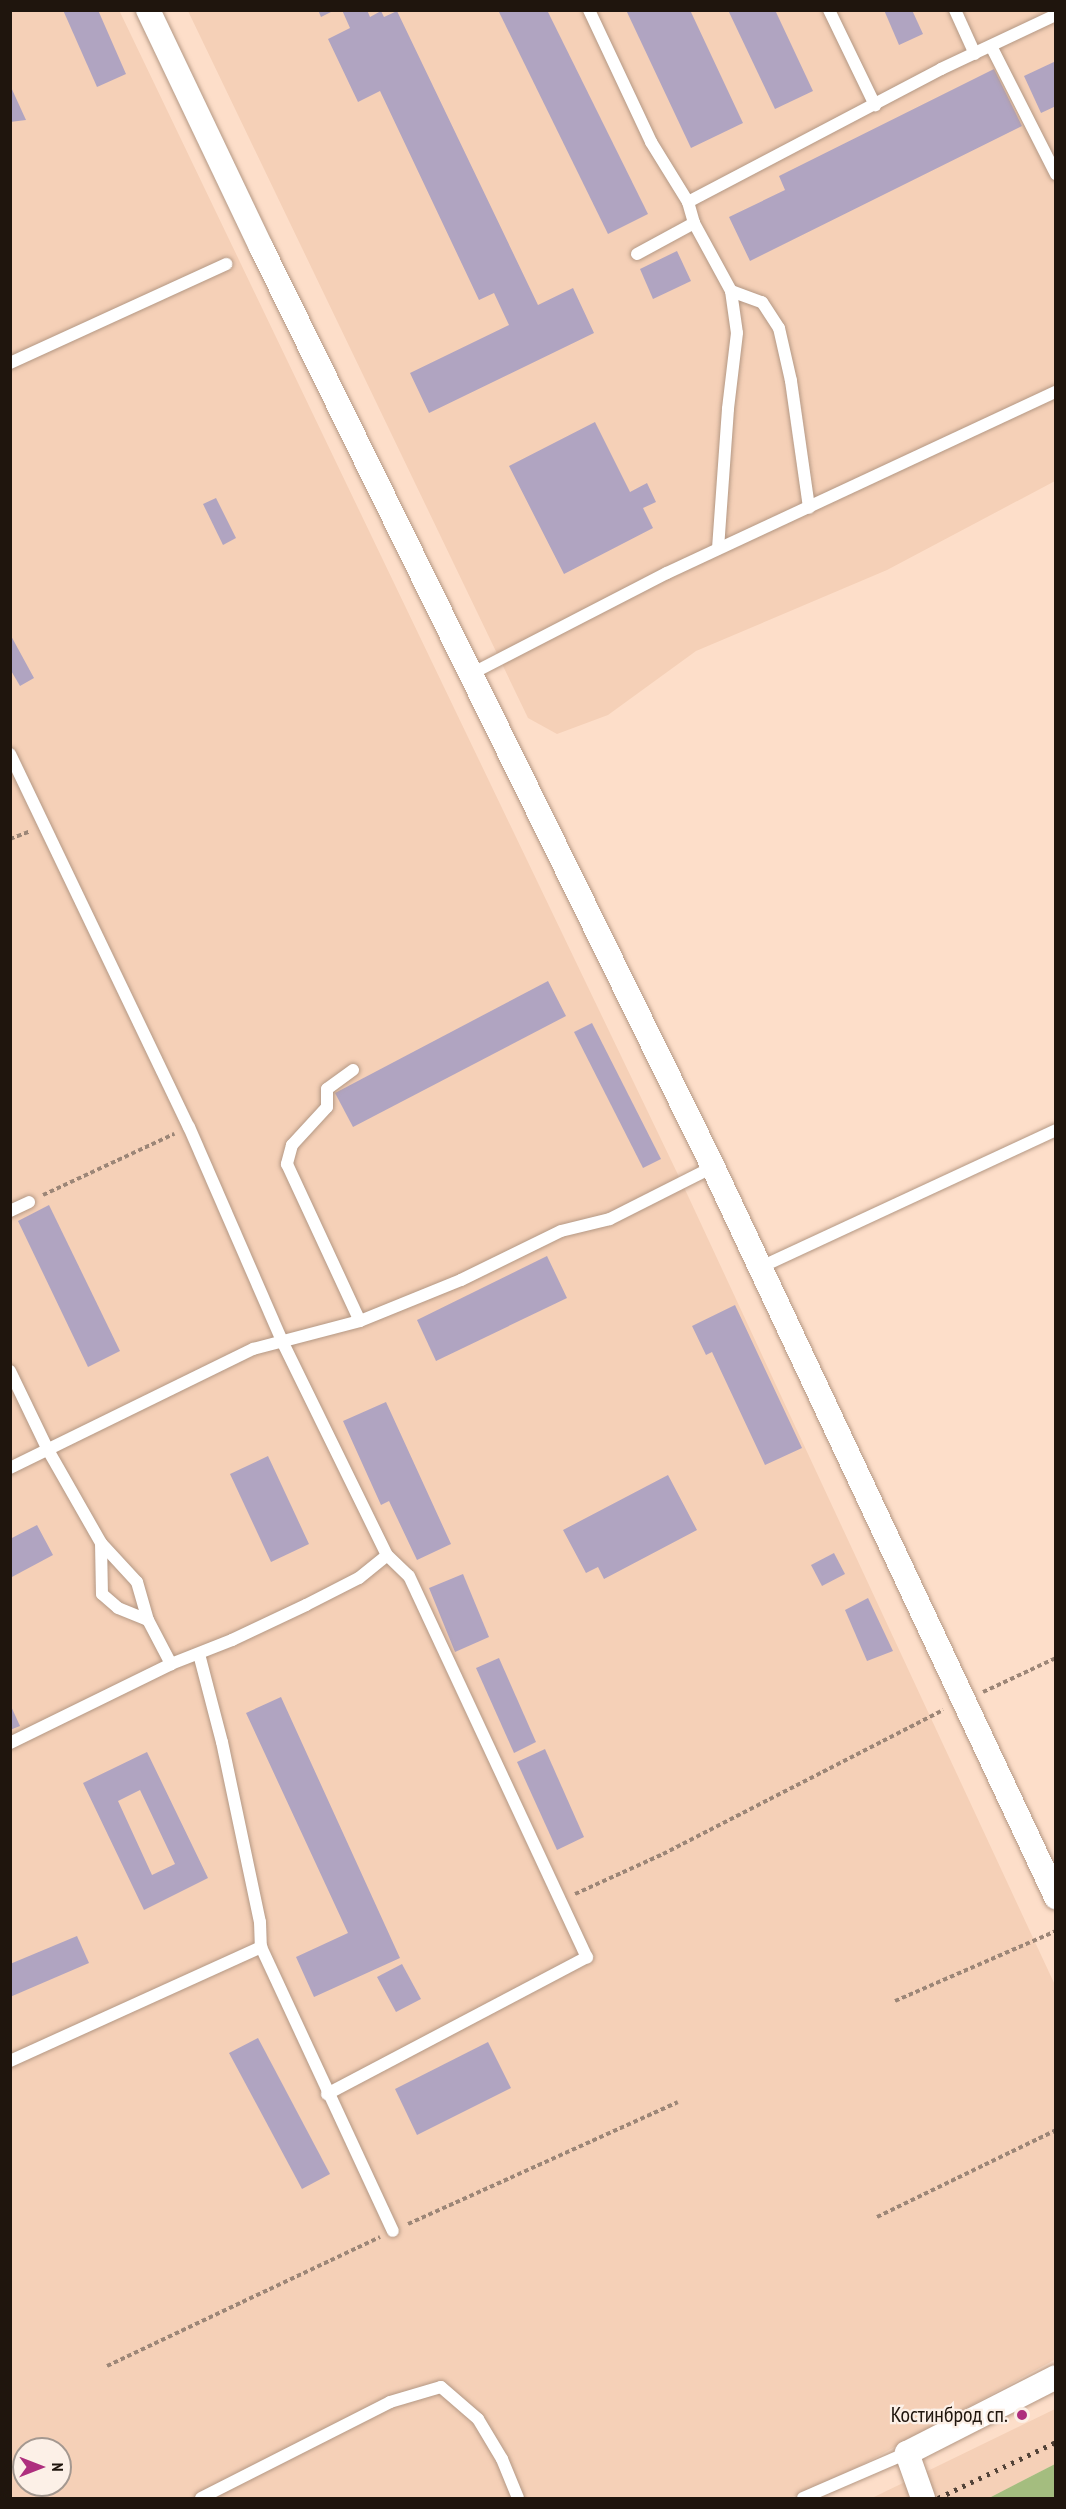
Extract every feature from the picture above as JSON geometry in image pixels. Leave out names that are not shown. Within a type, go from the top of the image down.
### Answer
[{"type":"street","points":[[148,10],[266,258],[713,1167],[1056,1897]]},
{"type":"street","points":[[923,2499],[907,2453],[1056,2377]]},
{"type":"lane","points":[[589,10],[651,142],[688,202],[694,223],[731,291],[737,333],[728,409],[718,549]]},
{"type":"lane","points":[[829,10],[875,105]]},
{"type":"lane","points":[[955,10],[975,54]]},
{"type":"lane","points":[[688,202],[1054,14]]},
{"type":"lane","points":[[991,46],[1056,174]]},
{"type":"lane","points":[[637,254],[694,223]]},
{"type":"lane","points":[[10,363],[226,264]]},
{"type":"lane","points":[[731,291],[762,302],[779,328],[791,381],[809,508]]},
{"type":"lane","points":[[471,674],[718,549],[1056,392]]},
{"type":"lane","points":[[10,754],[189,1127],[283,1342],[387,1555],[409,1576],[587,1957],[327,2094]]},
{"type":"lane","points":[[353,1070],[327,1089],[327,1107],[292,1145],[287,1164],[360,1321]]},
{"type":"lane","points":[[761,1267],[1056,1130]]},
{"type":"lane","points":[[10,1468],[218,1364],[253,1349],[360,1321],[461,1280],[561,1231],[610,1219],[713,1167]]},
{"type":"lane","points":[[10,1211],[29,1202]]},
{"type":"lane","points":[[10,1371],[48,1450],[101,1544],[136,1582],[148,1620],[171,1664]]},
{"type":"lane","points":[[101,1544],[102,1594],[118,1608],[148,1620]]},
{"type":"lane","points":[[10,1743],[171,1664],[199,1654],[358,1578],[387,1555]]},
{"type":"lane","points":[[199,1654],[222,1742],[260,1922],[261,1947],[327,2094],[393,2231]]},
{"type":"lane","points":[[10,2061],[261,1947]]},
{"type":"lane","points":[[201,2499],[390,2402],[441,2387],[478,2419],[502,2459],[518,2499]]},
{"type":"lane","points":[[803,2499],[907,2453]]},
{"type":"path","points":[[29,1202],[189,1127]]},
{"type":"path","points":[[560,1901],[663,1854],[916,1722],[1056,1658]]},
{"type":"path","points":[[895,2001],[1056,1931]]},
{"type":"path","points":[[107,2366],[393,2231],[678,2102]]},
{"type":"path","points":[[877,2217],[1056,2130]]},
{"type":"shaded area","points":[[119,10],[682,1183],[1055,1985],[1056,2359],[856,2468],[790,2498],[11,2498],[10,11]]},
{"type":"shaded area","points":[[188,11],[1055,11],[1055,481],[887,570],[696,651],[608,715],[557,734],[528,718]]},
{"type":"shaded area","points":[[1055,2409],[1055,2464],[989,2498],[872,2498]]},
{"type":"green space","points":[[1055,2464],[1055,2498],[989,2498]]},
{"type":"building","points":[[63,10],[98,10],[126,74],[97,87]]},
{"type":"building","points":[[318,10],[335,10],[321,17]]},
{"type":"building","points":[[342,10],[367,10],[370,17],[381,11],[384,17],[397,11],[538,305],[573,288],[594,333],[429,413],[410,373],[509,325],[494,293],[479,300],[380,91],[358,102],[328,39],[350,28]]},
{"type":"building","points":[[498,10],[547,10],[648,214],[608,234]]},
{"type":"building","points":[[626,10],[690,10],[743,123],[691,148]]},
{"type":"building","points":[[728,10],[775,10],[813,91],[775,109]]},
{"type":"building","points":[[884,10],[912,10],[923,34],[899,45]]},
{"type":"building","points":[[1056,61],[1056,106],[1041,113],[1024,76]]},
{"type":"building","points":[[994,69],[1022,126],[750,261],[729,217],[785,190],[779,176]]},
{"type":"building","points":[[10,85],[26,120],[10,122]]},
{"type":"building","points":[[677,251],[691,281],[653,299],[640,269]]},
{"type":"building","points":[[595,422],[630,492],[647,483],[656,502],[643,508],[653,528],[564,574],[509,466]]},
{"type":"building","points":[[216,498],[236,538],[223,545],[203,504]]},
{"type":"building","points":[[10,634],[34,678],[20,686],[10,669]]},
{"type":"building","points":[[548,981],[566,1016],[353,1127],[335,1093]]},
{"type":"building","points":[[592,1023],[661,1159],[643,1168],[574,1032]]},
{"type":"building","points":[[49,1205],[120,1351],[88,1367],[18,1221]]},
{"type":"building","points":[[547,1256],[567,1298],[436,1361],[417,1320]]},
{"type":"building","points":[[735,1305],[802,1448],[765,1465],[712,1352],[706,1355],[692,1326]]},
{"type":"building","points":[[386,1402],[451,1544],[417,1560],[389,1501],[381,1505],[343,1421]]},
{"type":"building","points":[[268,1456],[309,1544],[271,1562],[230,1474]]},
{"type":"building","points":[[668,1475],[697,1530],[604,1579],[598,1567],[586,1573],[563,1530]]},
{"type":"building","points":[[37,1525],[53,1555],[10,1578],[10,1539]]},
{"type":"building","points":[[834,1553],[845,1574],[822,1586],[811,1565]]},
{"type":"building","points":[[463,1574],[489,1637],[455,1652],[429,1588]]},
{"type":"building","points":[[868,1598],[893,1651],[867,1661],[845,1610]]},
{"type":"building","points":[[499,1658],[536,1742],[514,1753],[476,1668]]},
{"type":"building","points":[[281,1697],[400,1958],[314,1997],[296,1957],[348,1933],[246,1713]]},
{"type":"building","points":[[10,1704],[20,1726],[10,1730]]},
{"type":"building","points":[[545,1749],[584,1837],[557,1850],[517,1762]]},
{"type":"building","points":[[147,1752],[208,1878],[144,1910],[83,1783]],"holes":[[[140,1790],[175,1864],[152,1875],[118,1801]]]},
{"type":"building","points":[[77,1936],[89,1963],[10,1997],[10,1964]]},
{"type":"building","points":[[402,1964],[421,1999],[396,2012],[377,1977]]},
{"type":"building","points":[[258,2038],[330,2174],[302,2189],[229,2053]]},
{"type":"building","points":[[488,2042],[511,2088],[417,2135],[395,2089]]},
{"type":"railway","points":[[938,2498],[1056,2442]]},
{"type":"place","name":"Костинброд сп.","points":[[1022,2415]]}]
